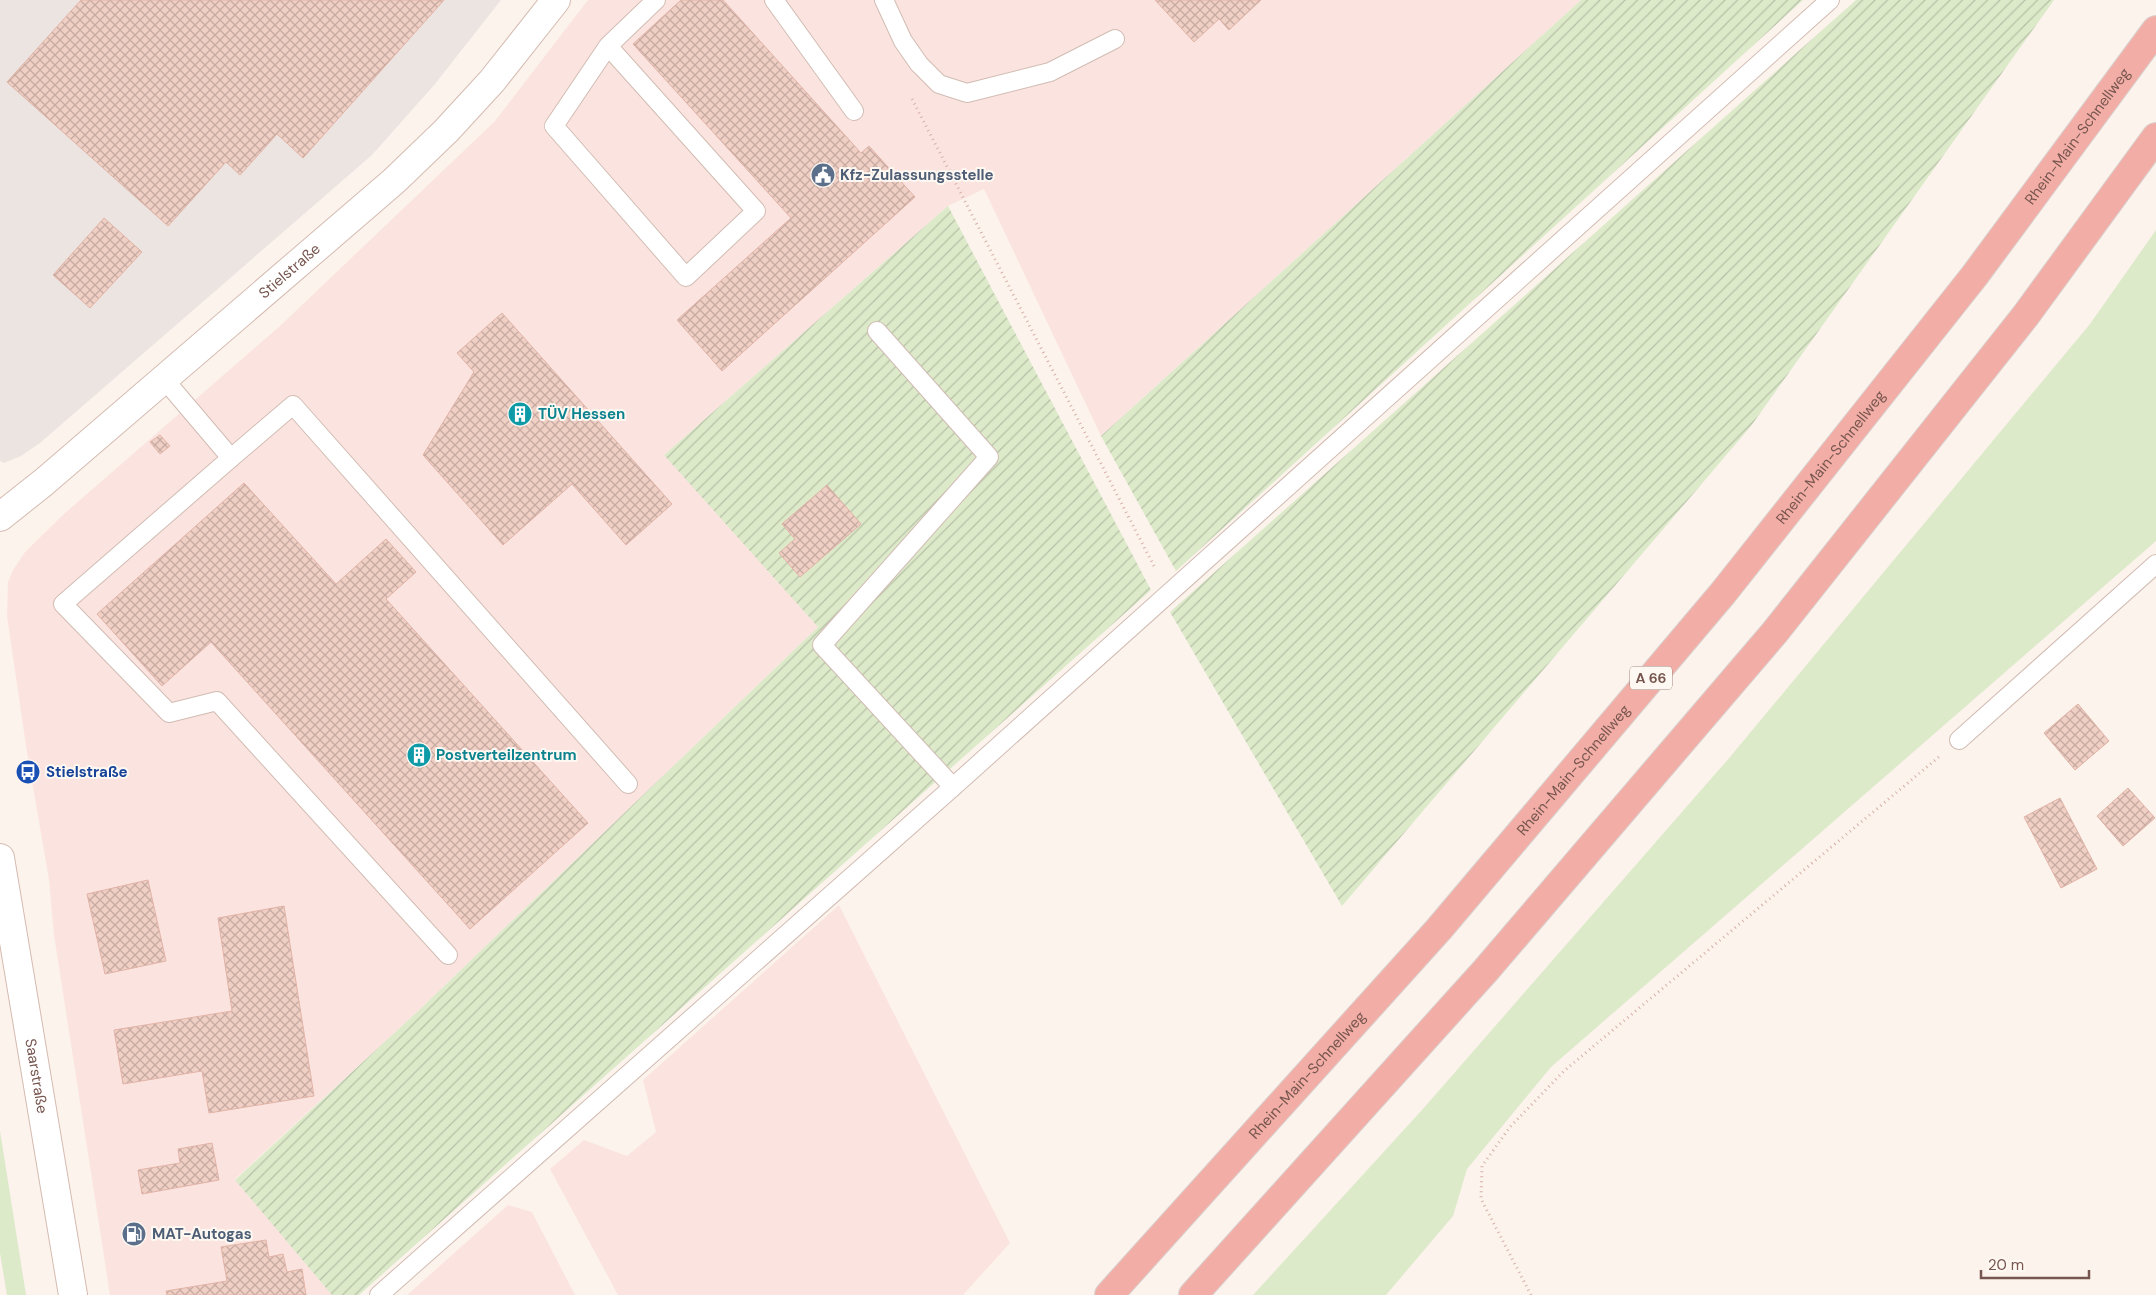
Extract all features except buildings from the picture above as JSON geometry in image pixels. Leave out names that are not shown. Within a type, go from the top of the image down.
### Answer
[{"type":"highway","name":"Rhein-Main-Schnellweg","points":[[1109,1295],[1439,929],[1723,593],[1975,275],[2156,30]]},
{"type":"highway","points":[[1193,1295],[1486,970],[1775,632],[2026,315],[2156,137]]},
{"type":"street","name":"Stielstraße","points":[[0,517],[394,181],[446,131],[492,81],[556,0]]},
{"type":"street","name":"Saarstraße","points":[[0,858],[72,1295]]},
{"type":"lane","points":[[608,46],[756,212],[686,277],[554,126],[608,46],[656,0]]},
{"type":"lane","points":[[774,0],[854,112]]},
{"type":"lane","points":[[884,0],[903,41],[918,64],[939,84],[967,93],[1050,72],[1115,39]]},
{"type":"lane","points":[[380,1295],[953,787],[1830,0]]},
{"type":"lane","points":[[877,331],[989,457],[822,645],[953,787]]},
{"type":"lane","points":[[164,379],[231,458]]},
{"type":"lane","points":[[448,955],[217,702],[168,713],[63,604],[293,405],[628,784]]},
{"type":"lane","points":[[1959,740],[2156,564]]},
{"type":"path","points":[[911,97],[1168,593]]},
{"type":"path","points":[[1531,1295],[1481,1199],[1482,1166],[1510,1127],[1564,1071],[1959,740]]},
{"type":"shaded area","points":[[0,0],[501,0],[435,84],[372,155],[40,443],[21,456],[4,463],[0,461]]},
{"type":"shaded area","points":[[588,0],[1581,0],[1101,436],[984,189],[948,206],[665,454],[818,627],[417,1012],[235,1179],[332,1295],[110,1295],[54,935],[49,880],[26,746],[7,616],[8,582],[13,570],[25,552],[65,513],[280,326],[495,121]]},
{"type":"shaded area","points":[[839,905],[1010,1243],[963,1295],[618,1295],[550,1169],[584,1140],[627,1156],[656,1132],[643,1080]]},
{"type":"shaded area","points":[[508,1205],[532,1212],[575,1295],[407,1295]]},
{"type":"green space","points":[[1581,0],[1803,0],[1176,571],[1101,436]]},
{"type":"green space","points":[[1856,0],[2054,0],[1751,426],[1342,906],[1170,612]]},
{"type":"green space","points":[[948,206],[1151,590],[359,1295],[332,1295],[235,1180],[417,1012],[818,627],[664,455]]},
{"type":"green space","points":[[2156,230],[2156,541],[1551,1067],[1467,1169],[1453,1216],[1386,1295],[1253,1295],[1422,1110],[1730,757],[2090,324]]},
{"type":"green space","points":[[0,1131],[26,1295],[7,1295],[0,1253]]},
{"type":"place","name":"Kfz-Zulassungsstelle","points":[[823,175]]},
{"type":"place","name":"TÜV Hessen","points":[[520,414]]},
{"type":"place","name":"Postverteilzentrum","points":[[419,755]]},
{"type":"place","name":"Stielstraße","points":[[28,772]]},
{"type":"place","name":"MAT-Autogas","points":[[134,1234]]}]
